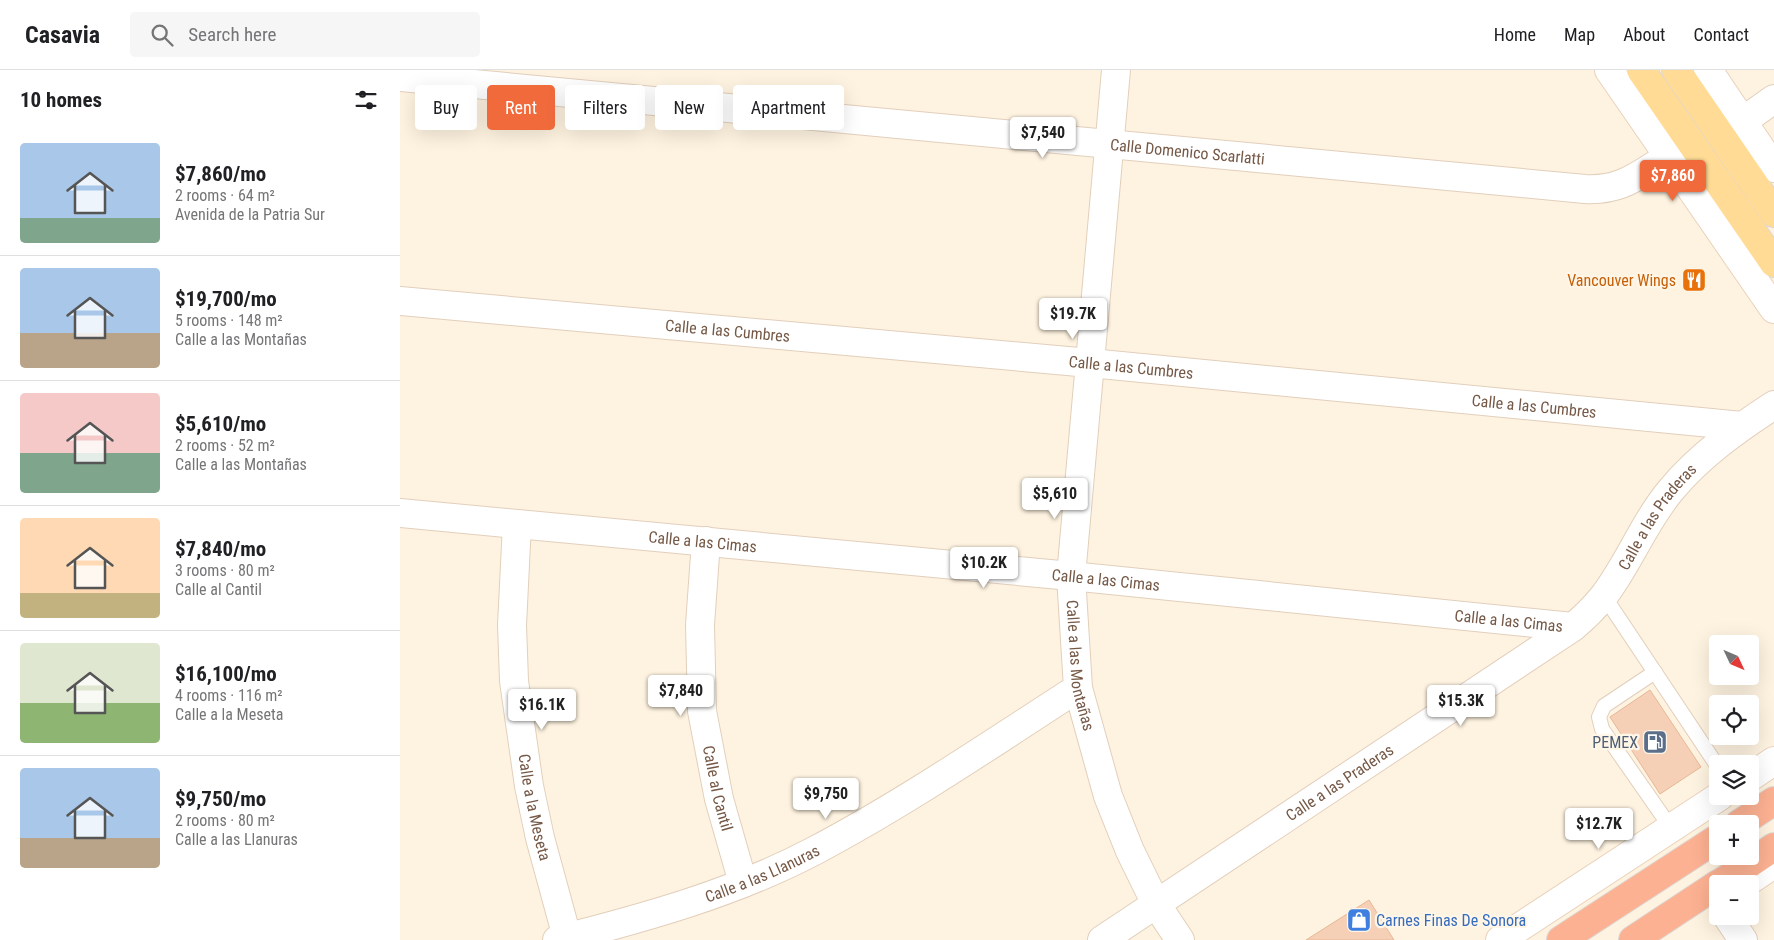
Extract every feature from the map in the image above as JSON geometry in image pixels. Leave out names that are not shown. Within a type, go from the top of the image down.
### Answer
[{"type":"highway","points":[[1753,815],[1774,801]]},
{"type":"highway","points":[[1561,940],[1709,844]]},
{"type":"highway","points":[[1744,875],[1774,847]]},
{"type":"highway","points":[[1633,940],[1709,903]]},
{"type":"main road","points":[[1641,70],[1774,263]]},
{"type":"main road","points":[[1676,70],[1774,213]]},
{"type":"street","name":"Calle a las Montañas","points":[[1116,70],[1071,576],[1078,688],[1108,796],[1130,852],[1156,904],[1180,940]]},
{"type":"street","points":[[1610,70],[1774,309]]},
{"type":"street","points":[[1708,70],[1774,168]]},
{"type":"street","name":"Calle Domenico Scarlatti","points":[[400,76],[1602,190],[1619,186],[1668,156]]},
{"type":"street","points":[[1743,122],[1774,99]]},
{"type":"street","name":"Calle a las Cumbres","points":[[400,301],[1090,363],[1742,426]]},
{"type":"street","name":"Calle a las Praderas","points":[[1102,940],[1572,627],[1589,613],[1604,596],[1670,491],[1689,470],[1742,426],[1774,405]]},
{"type":"street","name":"Calle a las Cimas","points":[[400,513],[1071,576],[1572,627]]},
{"type":"street","name":"Calle a la Meseta","points":[[517,524],[512,625],[514,681],[529,786],[562,939]]},
{"type":"street","name":"Calle al Cantil","points":[[706,541],[700,625],[702,711],[719,799],[744,883]]},
{"type":"street","name":"Calle a las Llanuras","points":[[562,939],[651,915],[744,883],[813,852],[910,796],[1078,688]]},
{"type":"street","points":[[1759,771],[1774,761]]},
{"type":"street","points":[[1500,940],[1709,803]]},
{"type":"street","points":[[1758,875],[1774,864]]},
{"type":"street","points":[[1657,940],[1709,905]]},
{"type":"street","points":[[1734,925],[1743,940]]},
{"type":"lane","points":[[1604,596],[1710,755]]},
{"type":"lane","points":[[1655,672],[1604,706],[1599,717],[1602,729],[1671,828]]},
{"type":"building","name":"PEMEX","points":[[1650,690],[1701,767],[1660,794],[1610,717]]},
{"type":"building","name":"Carnes Finas De Sonora","points":[[1369,900],[1394,940],[1306,940]]},
{"type":"place","name":"Vancouver Wings","points":[[1694,280]]},
{"type":"place","name":"PEMEX","points":[[1655,742]]},
{"type":"place","name":"Carnes Finas De Sonora","points":[[1359,920]]}]
